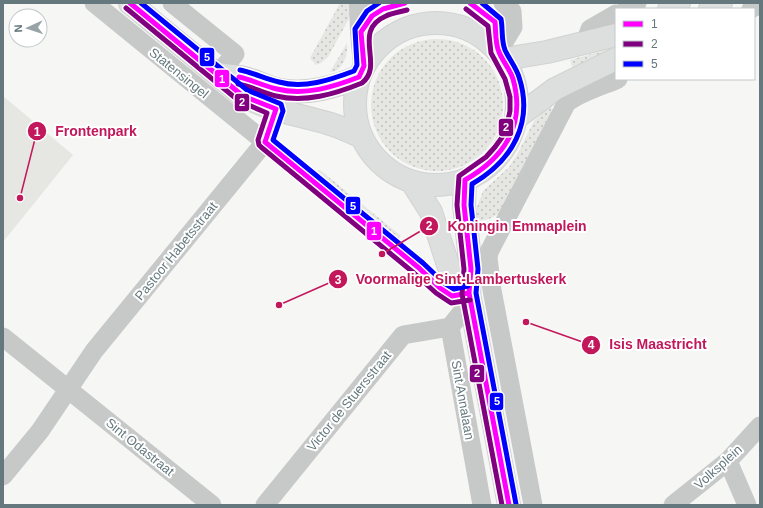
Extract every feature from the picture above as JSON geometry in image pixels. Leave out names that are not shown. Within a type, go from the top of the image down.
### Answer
[{"type":"main road","name":"Statensingel","points":[[130,3],[244,96],[276,109],[328,123],[362,137]]},
{"type":"main road","points":[[712,8],[721,3]]},
{"type":"main road","points":[[437,22],[473,31],[501,55],[513,78],[517,104],[516,118],[513,131],[507,144],[499,156],[483,170],[465,180],[439,186],[412,182],[394,174],[378,162],[366,146],[356,122],[356,90],[362,72],[372,54],[390,37],[401,30],[424,23],[437,22]]},
{"type":"main road","points":[[501,55],[547,52],[615,35]]},
{"type":"main road","points":[[516,118],[555,89],[596,79],[615,60]]},
{"type":"main road","name":"Statensingel","points":[[218,74],[247,78],[273,88],[289,91],[323,90],[331,88],[362,72]]},
{"type":"main road","name":"Sint Annalaan","points":[[465,180],[464,205],[471,269],[471,306],[509,505]]},
{"type":"main road","points":[[412,182],[431,212],[452,274],[471,306]]},
{"type":"street","name":"Statensingel","points":[[94,3],[265,142]]},
{"type":"street","name":"Statensingel","points":[[172,3],[234,54],[218,74]]},
{"type":"street","points":[[360,3],[362,72]]},
{"type":"street","points":[[501,55],[513,27],[512,11],[503,3]]},
{"type":"street","points":[[628,8],[637,3]]},
{"type":"street","points":[[585,43],[590,29],[615,15]]},
{"type":"street","points":[[533,505],[497,318],[488,258],[490,249],[563,108],[596,79],[615,79]]},
{"type":"street","name":"Pastoor Habetsstraat","points":[[3,476],[40,431],[94,351],[265,142],[276,109]]},
{"type":"street","points":[[450,327],[471,306],[497,318]]},
{"type":"street","name":"Victor de Stuersstraat","points":[[265,505],[403,335],[450,327]]},
{"type":"street","name":"Sint Annalaan","points":[[450,327],[482,505]]},
{"type":"street","points":[[3,337],[68,389]]},
{"type":"street","name":"Sint Odastraat","points":[[68,389],[212,505]]},
{"type":"street","name":"Volksplein","points":[[673,505],[728,461],[760,426]]},
{"type":"street","points":[[728,461],[747,505]]},
{"type":"shaded area","points":[[340,3],[352,3],[351,15],[328,57],[316,65],[310,58]]},
{"type":"shaded area","points":[[443,39],[462,44],[474,50],[484,58],[492,68],[498,80],[502,92],[502,118],[498,130],[492,142],[484,152],[474,160],[462,166],[450,170],[431,171],[412,166],[400,160],[390,152],[382,142],[376,130],[372,118],[371,99],[376,80],[382,68],[390,58],[400,50],[412,44],[424,40]]},
{"type":"shaded area","points":[[347,43],[347,52],[344,62],[338,69],[330,72]]},
{"type":"shaded area","points":[[613,48],[614,50],[573,70],[570,60]]},
{"type":"shaded area","points":[[3,96],[73,155],[3,242]]},
{"type":"shaded area","points":[[552,103],[551,116],[500,213],[489,219],[476,222],[477,207],[483,191],[509,167],[518,153],[534,121]]},
{"type":"shaded area","points":[[318,170],[320,170],[401,236],[395,243],[313,176]]},
{"type":"transit line","name":"1","points":[[130,3],[243,96],[276,109],[265,142],[419,268],[440,288],[452,296],[469,293]]},
{"type":"transit line","name":"5","points":[[141,3],[247,90],[281,104],[283,111],[273,140],[423,263],[444,283],[454,289],[468,286]]},
{"type":"transit line","name":"5","points":[[240,70],[288,84],[307,84],[336,78],[354,71],[357,65],[355,29],[367,11],[379,3]]},
{"type":"transit line","name":"1","points":[[239,77],[287,91],[308,91],[319,89],[359,77],[364,66],[361,32],[372,16],[383,9],[405,3]]},
{"type":"transit line","name":"1","points":[[470,3],[495,22],[498,49],[512,75],[516,96],[514,125],[508,138],[501,151],[491,161],[465,180],[464,205],[471,269],[469,293],[509,505]]},
{"type":"transit line","name":"5","points":[[482,3],[501,19],[504,46],[518,73],[523,94],[524,110],[516,139],[498,164],[486,175],[472,184],[471,205],[478,269],[476,293],[516,504]]},
{"type":"transit line","name":"2","points":[[126,8],[239,101],[267,113],[258,140],[261,147],[414,273],[436,293],[451,303],[470,300]]},
{"type":"transit line","name":"2","points":[[466,9],[488,26],[491,53],[505,79],[510,97],[510,111],[503,136],[486,157],[459,176],[457,205],[464,269],[462,294],[502,505]]},
{"type":"transit line","name":"2","points":[[238,84],[276,96],[287,98],[309,98],[331,94],[362,83],[368,76],[371,67],[369,39],[371,30],[376,22],[386,16],[407,10]]},
{"type":"place","name":"Frontenpark","points":[[20,198]]},
{"type":"place","name":"Koningin Emmaplein","points":[[382,254]]},
{"type":"place","name":"Voormalige Sint-Lambertuskerk","points":[[279,305]]},
{"type":"place","name":"Isis Maastricht","points":[[526,322]]}]
